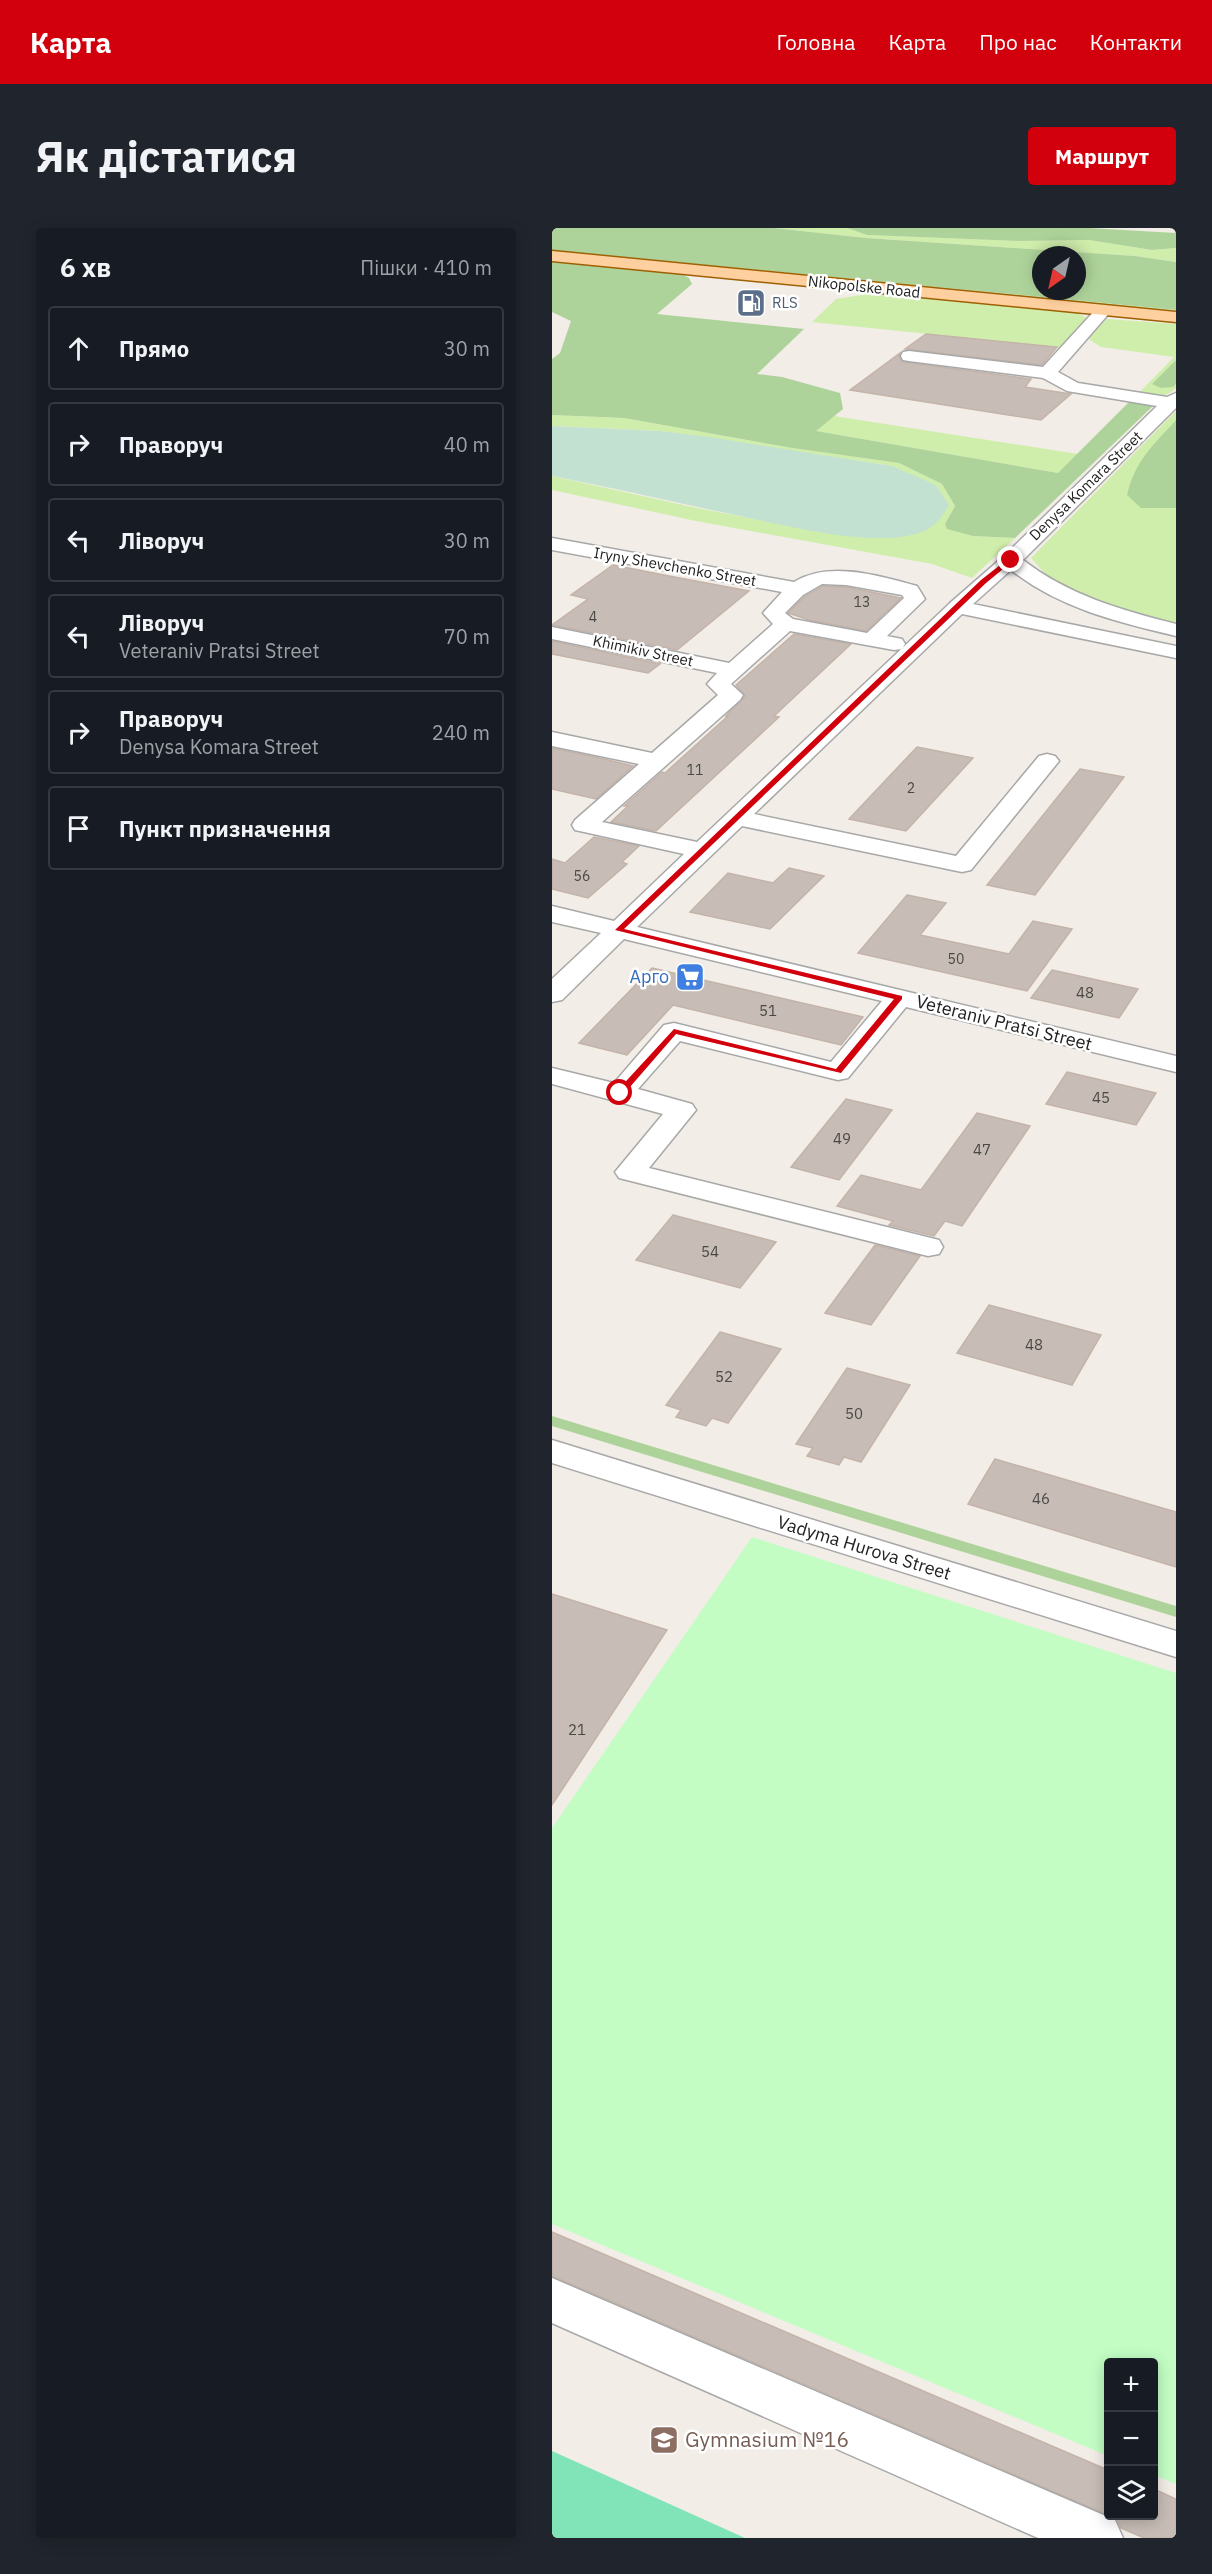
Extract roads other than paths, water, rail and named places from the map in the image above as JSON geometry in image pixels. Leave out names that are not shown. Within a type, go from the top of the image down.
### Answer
[{"type":"main road","name":"Nikopolske Road","points":[[552,256],[1176,316]]},
{"type":"street","points":[[1047,373],[1104,310]]},
{"type":"street","points":[[909,356],[1047,373],[1073,387],[1173,400]]},
{"type":"street","name":"Denysa Komara Street","points":[[552,994],[957,607],[1011,560],[1173,400]]},
{"type":"street","name":"Iryny Shevchenko Street","points":[[552,544],[798,589]]},
{"type":"street","points":[[1011,560],[1033,579],[1070,599],[1126,618],[1176,630]]},
{"type":"street","points":[[872,640],[915,599],[910,590],[831,577],[813,580],[798,589],[772,613],[786,624],[914,648]]},
{"type":"street","points":[[957,607],[1176,652]]},
{"type":"street","points":[[702,851],[584,825],[732,695],[718,684],[786,624]]},
{"type":"street","name":"Khimikiv Street","points":[[552,633],[734,670]]},
{"type":"street","points":[[552,739],[656,761]]},
{"type":"street","points":[[737,818],[962,865],[1047,761]]},
{"type":"street","name":"Veteraniv Pratsi Street","points":[[552,914],[1176,1064]]},
{"type":"street","points":[[620,1093],[674,1031],[838,1072],[899,998]]},
{"type":"street","points":[[552,1076],[682,1110],[630,1172],[928,1247]]},
{"type":"street","name":"Vadyma Hurova Street","points":[[552,1451],[1176,1644]]},
{"type":"street","points":[[552,2300],[1096,2538]]},
{"type":"place","name":"RLS","points":[[751,303]]},
{"type":"place","name":"Арго","points":[[690,977]]},
{"type":"place","name":"Gymnasium №16","points":[[664,2440]]}]
